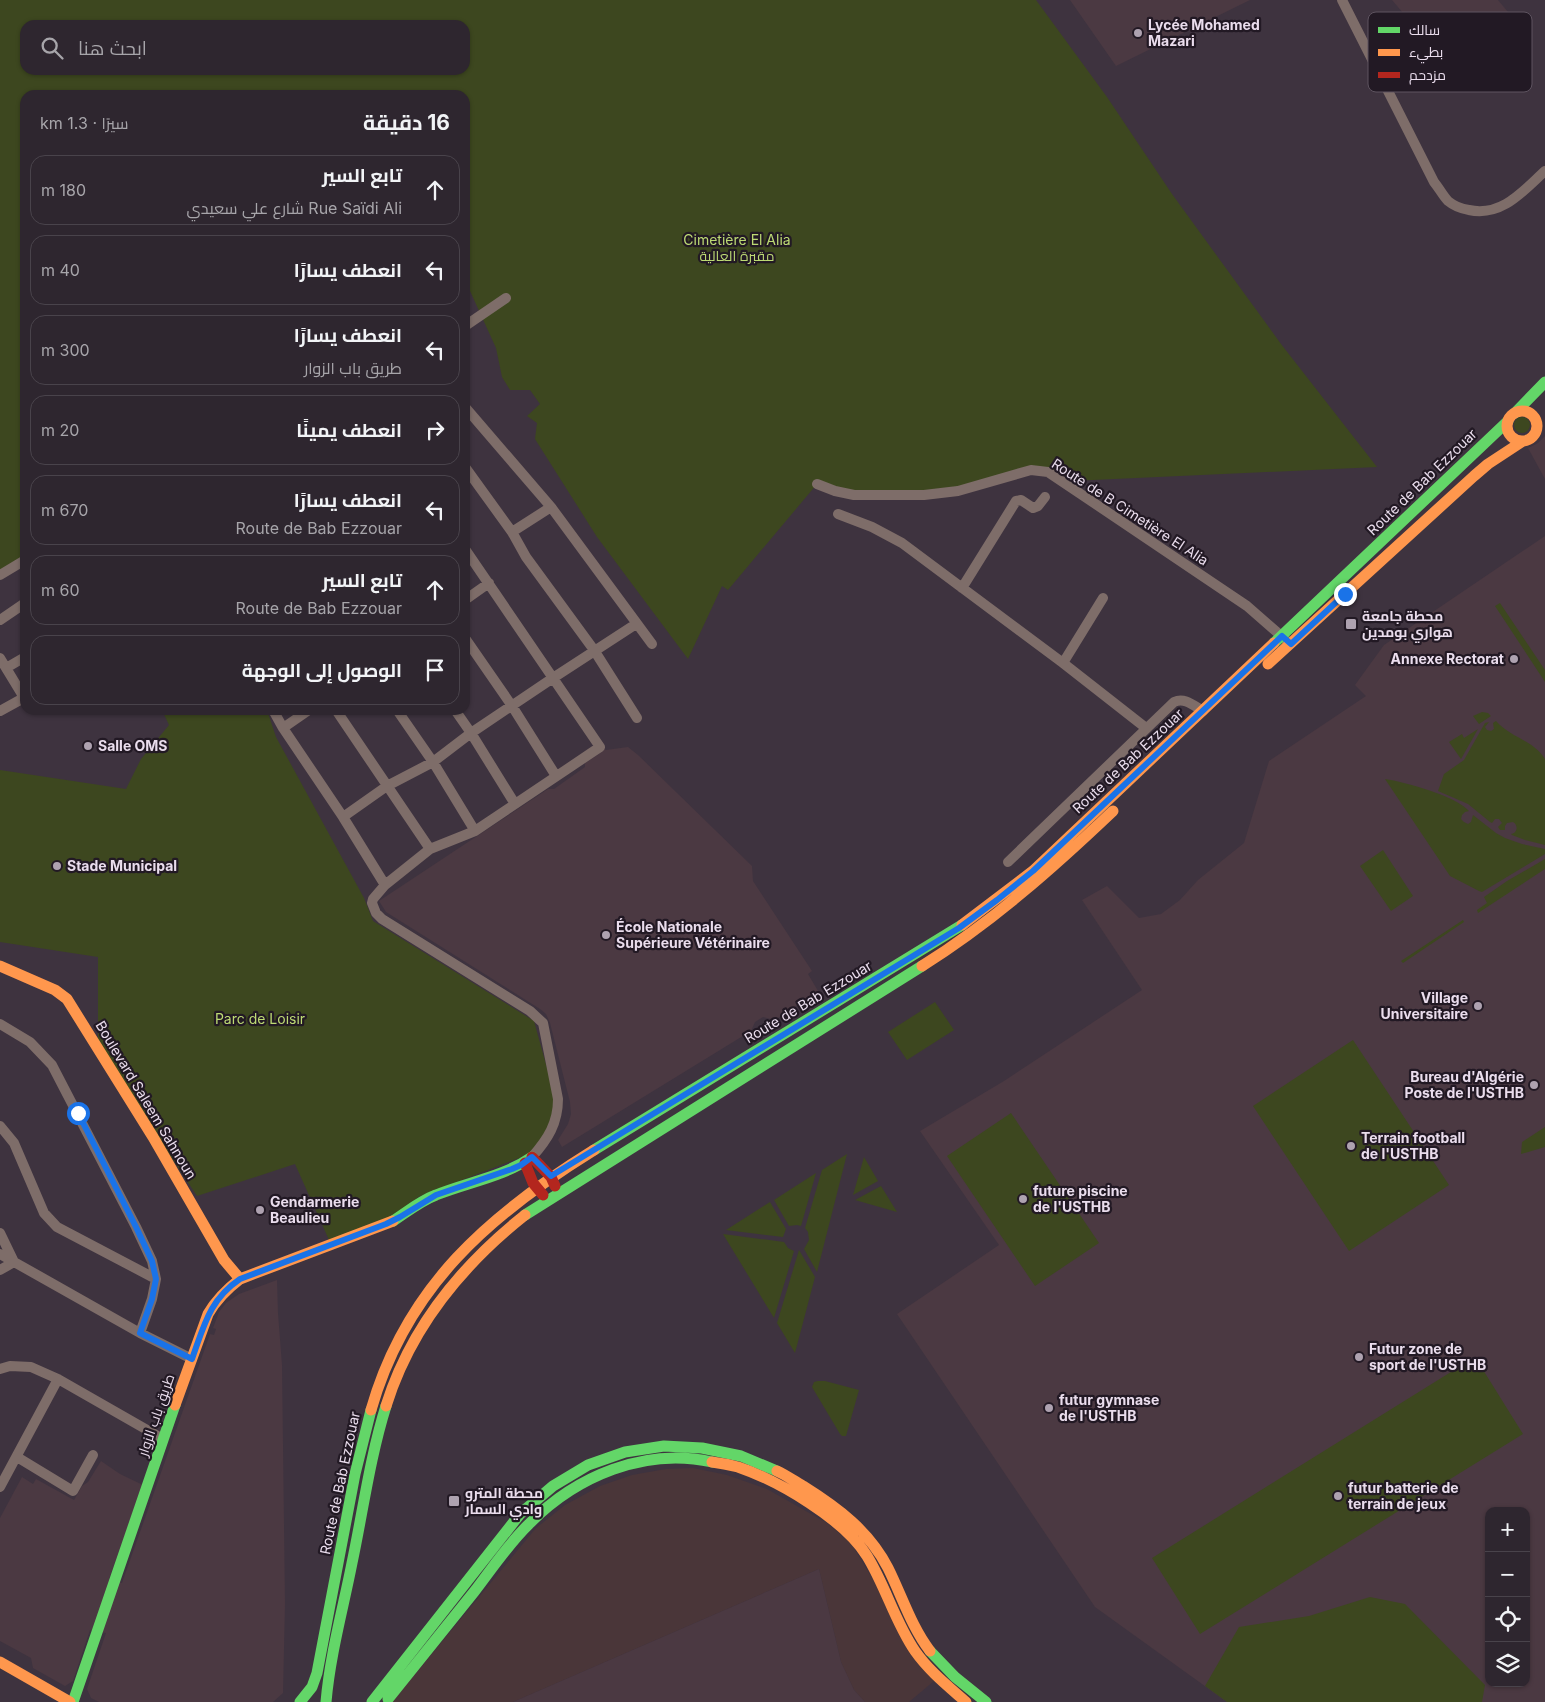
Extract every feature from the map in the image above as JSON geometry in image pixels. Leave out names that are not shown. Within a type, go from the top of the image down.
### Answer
[{"type":"main road","name":"Route de Bab Ezzouar","points":[[328,1700],[329,1669],[382,1416],[400,1367],[421,1329],[440,1300],[473,1260],[511,1224],[552,1196],[940,955],[988,923],[1042,878],[1286,640],[1341,581],[1512,417],[1545,382]]},
{"type":"main road","points":[[1524,411],[1532,414],[1541,426],[1533,437],[1524,442],[1511,437],[1507,430],[1512,417],[1524,411]]},
{"type":"main road","name":"Route de Bab Ezzouar","points":[[300,1702],[312,1687],[317,1673],[361,1443],[388,1362],[399,1338],[426,1294],[442,1273],[478,1234],[551,1176],[931,945],[978,914],[1033,871],[1202,711],[1286,640],[1348,591],[1488,464],[1524,442]]},
{"type":"main road","points":[[1341,581],[1348,591]]},
{"type":"main road","name":"Boulevard Saleem Sahnoun","points":[[0,966],[55,990],[67,999],[153,1137],[224,1260],[240,1279]]},
{"type":"main road","points":[[528,1160],[551,1176],[554,1182],[552,1196],[541,1193],[536,1187],[528,1160]]},
{"type":"main road","name":"طريق باب الزوار","points":[[72,1702],[208,1314],[228,1287],[240,1279],[386,1224],[436,1195],[512,1169],[528,1160]]},
{"type":"main road","points":[[361,1443],[365,1449],[374,1453]]},
{"type":"main road","points":[[372,1702],[520,1514],[548,1488],[568,1475],[613,1455],[638,1448],[668,1446],[696,1447],[722,1451],[753,1460],[806,1487],[846,1516],[861,1529],[878,1551],[914,1627],[934,1656],[946,1669],[986,1702]]},
{"type":"main road","points":[[386,1702],[528,1524],[541,1511],[574,1486],[596,1475],[639,1461],[665,1458],[692,1458],[722,1462],[749,1470],[800,1497],[836,1523],[868,1556],[901,1629],[911,1645],[933,1672],[966,1702]]},
{"type":"main road","points":[[356,1467],[363,1466],[371,1471]]},
{"type":"main road","points":[[0,1662],[72,1702]]},
{"type":"street","points":[[1342,0],[1368,51]]},
{"type":"street","points":[[1389,92],[1434,182],[1448,201],[1461,208],[1486,212],[1498,209],[1545,171]]},
{"type":"street","points":[[470,323],[506,298]]},
{"type":"street","points":[[470,413],[551,507],[652,644]]},
{"type":"street","name":"Route de B Cimetière El Alia","points":[[817,484],[835,491],[854,495],[924,495],[958,491],[1031,470],[1048,472],[1247,606],[1286,640]]},
{"type":"street","points":[[470,474],[594,650],[637,718]]},
{"type":"street","points":[[962,588],[1016,501],[1021,500],[1033,508],[1038,506],[1045,497]]},
{"type":"street","points":[[512,532],[551,507]]},
{"type":"street","points":[[838,514],[872,527],[902,543],[1063,663],[1146,728]]},
{"type":"street","points":[[470,555],[600,747],[475,831],[430,849],[386,885],[373,899],[372,904],[376,913],[382,918],[530,1011],[543,1023],[558,1099],[558,1109],[557,1118],[550,1135],[528,1160]]},
{"type":"street","points":[[0,575],[20,563]]},
{"type":"street","points":[[470,596],[489,583]]},
{"type":"street","points":[[1063,663],[1103,598]]},
{"type":"street","points":[[0,620],[20,606]]},
{"type":"street","points":[[344,816],[387,786],[433,762],[471,733],[636,624]]},
{"type":"street","points":[[470,645],[512,706],[556,776]]},
{"type":"street","points":[[0,658],[20,690]]},
{"type":"street","points":[[6,668],[20,660]]},
{"type":"street","points":[[0,711],[20,700]]},
{"type":"street","points":[[1008,862],[1174,702],[1179,700],[1185,701],[1202,711]]},
{"type":"street","points":[[276,715],[344,816],[386,885]]},
{"type":"street","points":[[283,728],[302,715]]},
{"type":"street","points":[[339,715],[430,849]]},
{"type":"street","points":[[400,715],[433,762],[475,831]]},
{"type":"street","points":[[458,715],[515,804]]},
{"type":"street","points":[[0,1024],[30,1042],[52,1065],[152,1261],[156,1279],[152,1299],[140,1333]]},
{"type":"street","points":[[0,1126],[14,1143],[44,1213],[57,1227],[156,1279]]},
{"type":"street","points":[[0,1233],[14,1262]]},
{"type":"street","points":[[0,1254],[140,1333],[192,1359]]},
{"type":"street","points":[[0,1270],[14,1262]]},
{"type":"street","points":[[0,1369],[10,1366],[31,1366],[58,1379],[164,1439]]},
{"type":"street","points":[[2,1480],[17,1457],[58,1379]]},
{"type":"street","points":[[17,1457],[73,1491],[93,1455]]},
{"type":"shaded area","name":"Lycée Mohamed Mazari","points":[[1070,0],[1250,0],[1116,66]]},
{"type":"shaded area","points":[[1392,0],[1498,0],[1508,12],[1402,12]]},
{"type":"shaded area","points":[[1545,436],[1545,479],[1528,448],[1538,443]]},
{"type":"shaded area","points":[[1545,536],[1545,1702],[1227,1702],[1095,1607],[897,1314],[999,1245],[920,1131],[1004,1081],[1142,990],[1082,900],[1107,886],[1139,918],[1161,914],[1180,900],[1198,880],[1244,843],[1269,761],[1366,696],[1355,685],[1384,645]]},
{"type":"shaded area","name":"École Nationale Supérieure Vétérinaire","points":[[628,747],[752,866],[753,881],[812,971],[808,974],[818,991],[775,1020],[763,1017],[755,1022],[751,1031],[562,1147],[558,1140],[568,1124],[571,1114],[570,1102],[546,1014],[386,912],[379,901],[548,789],[554,789],[585,767],[585,763],[599,754],[603,748],[606,750]]},
{"type":"shaded area","points":[[277,1280],[282,1365],[285,1604],[283,1693],[273,1702],[99,1702],[91,1698],[87,1689],[106,1633],[90,1630],[73,1681],[65,1686],[33,1668],[31,1658],[0,1641],[0,1518],[22,1477],[33,1484],[36,1479],[74,1500],[101,1461],[120,1474],[143,1485],[109,1579],[122,1583],[210,1334],[214,1335],[216,1329],[213,1328],[219,1312],[226,1303],[239,1294]]},
{"type":"shaded area","points":[[693,1468],[727,1475],[767,1489],[827,1523],[851,1543],[934,1681],[909,1702],[865,1702],[854,1690],[841,1662],[819,1569],[513,1702],[392,1702],[536,1528],[565,1505],[600,1486],[632,1475],[666,1469]]},
{"type":"shaded area","points":[[819,1569],[841,1662],[854,1690],[865,1702],[513,1702]]},
{"type":"green space","name":"Cimetière El Alia مقبرة العالية","points":[[0,0],[1036,0],[1107,97],[1172,194],[1281,344],[1377,467],[1071,481],[1059,472],[1048,468],[948,492],[867,493],[817,484],[728,590],[722,586],[688,659],[597,537],[535,439],[537,423],[527,416],[540,404],[530,390],[510,390],[502,377],[496,348],[470,291],[470,90],[20,90],[20,561],[0,571]]},
{"type":"green space","points":[[1522,417],[1528,419],[1530,425],[1528,431],[1522,433],[1516,431],[1514,425],[1516,419]]},
{"type":"green space","points":[[1500,603],[1545,670],[1545,682],[1495,606]]},
{"type":"green space","points":[[1482,712],[1488,713],[1491,716],[1479,724],[1473,716]]},
{"type":"green space","name":"Parc de Loisir","points":[[164,715],[269,715],[276,737],[364,898],[373,921],[534,1021],[555,1097],[555,1121],[532,1153],[418,1197],[412,1210],[329,1240],[295,1164],[197,1196],[98,1047],[98,957],[0,942],[0,770],[126,789],[141,759],[169,725]]},
{"type":"green space","points":[[1496,721],[1502,727],[1534,747],[1545,759],[1545,845],[1512,835],[1516,829],[1516,825],[1513,822],[1507,823],[1505,830],[1500,830],[1498,827],[1502,823],[1499,819],[1495,819],[1492,823],[1468,804],[1438,791],[1444,774],[1464,760],[1485,723],[1489,722],[1485,727],[1491,731],[1494,729],[1493,723]]},
{"type":"green space","points":[[1478,729],[1461,759],[1449,742],[1462,734],[1464,738]]},
{"type":"green space","points":[[1385,779],[1417,786],[1453,800],[1469,811],[1462,815],[1461,819],[1464,822],[1468,824],[1471,822],[1473,815],[1505,838],[1545,849],[1545,854],[1482,892],[1479,891],[1450,876]]},
{"type":"green space","points":[[1383,850],[1413,896],[1391,911],[1360,866]]},
{"type":"green space","points":[[1545,859],[1545,869],[1478,913],[1477,910],[1487,903],[1484,897]]},
{"type":"green space","points":[[1463,920],[1464,922],[1403,963],[1401,961]]},
{"type":"green space","points":[[935,1002],[954,1030],[907,1060],[888,1032]]},
{"type":"green space","name":"Terrain football de l'USTHB","points":[[1353,1040],[1449,1185],[1349,1251],[1253,1106]]},
{"type":"green space","name":"future piscine de l'USTHB","points":[[1011,1113],[1099,1243],[1035,1286],[947,1156]]},
{"type":"green space","points":[[1545,1127],[1545,1147],[1521,1154],[1522,1142]]},
{"type":"green space","points":[[847,1154],[817,1272],[804,1249],[809,1240],[808,1232],[805,1228],[822,1170]]},
{"type":"green space","points":[[864,1157],[878,1181],[853,1195]]},
{"type":"green space","points":[[816,1173],[801,1226],[789,1226],[774,1200]]},
{"type":"green space","points":[[881,1186],[897,1212],[855,1200]]},
{"type":"green space","points":[[770,1202],[786,1229],[783,1237],[726,1230]]},
{"type":"green space","points":[[723,1234],[784,1242],[788,1248],[794,1251],[774,1318]]},
{"type":"green space","points":[[799,1250],[815,1277],[795,1353],[777,1323]]},
{"type":"green space","name":"futur batterie de terrain de jeux","points":[[1475,1357],[1523,1434],[1200,1634],[1152,1558]]},
{"type":"green space","points":[[825,1381],[859,1390],[846,1436],[840,1434],[812,1387],[814,1382]]},
{"type":"green space","points":[[1370,1597],[1405,1604],[1485,1685],[1482,1702],[1227,1702],[1205,1686],[1239,1627],[1309,1616]]},
{"type":"traffic: fast","points":[[1515,413],[1545,382]]},
{"type":"traffic: fast","points":[[1274,643],[1508,421]]},
{"type":"traffic: fast","points":[[594,1150],[962,925]]},
{"type":"traffic: fast","points":[[525,1215],[922,966]]},
{"type":"traffic: fast","points":[[393,1221],[430,1197],[509,1170],[532,1157]]},
{"type":"traffic: fast","points":[[73,1702],[175,1405]]},
{"type":"traffic: fast","points":[[326,1702],[334,1649],[371,1464],[386,1406]]},
{"type":"traffic: fast","points":[[300,1702],[312,1687],[317,1673],[355,1474],[371,1410]]},
{"type":"traffic: fast","points":[[372,1702],[520,1514],[553,1486],[588,1465],[625,1452],[664,1446],[702,1448],[741,1456],[777,1471]]},
{"type":"traffic: fast","points":[[388,1699],[514,1540],[548,1507],[568,1492],[590,1479],[613,1469],[637,1462],[687,1458],[712,1462]]},
{"type":"traffic: fast","points":[[930,1651],[955,1677],[986,1702]]},
{"type":"traffic: slow","points":[[1522,411],[1533,415],[1537,426],[1533,437],[1522,441],[1511,437],[1507,426],[1511,415],[1522,411]]},
{"type":"traffic: slow","points":[[1268,664],[1474,476],[1488,464],[1523,441]]},
{"type":"traffic: slow","points":[[962,925],[1033,871],[1274,643]]},
{"type":"traffic: slow","points":[[922,966],[997,913],[1068,853],[1113,811]]},
{"type":"traffic: slow","points":[[0,966],[55,990],[67,999],[153,1137],[224,1260],[240,1279]]},
{"type":"traffic: slow","points":[[371,1410],[386,1366],[406,1327],[429,1291],[456,1258],[487,1228],[520,1201],[594,1150]]},
{"type":"traffic: slow","points":[[386,1406],[396,1378],[409,1351],[441,1300],[480,1255],[525,1215]]},
{"type":"traffic: slow","points":[[175,1405],[208,1314],[218,1299],[235,1283],[240,1279],[393,1221]]},
{"type":"traffic: slow","points":[[712,1462],[738,1467],[772,1482],[809,1503],[843,1528],[857,1542],[867,1556],[915,1651],[933,1672],[966,1702]]},
{"type":"traffic: slow","points":[[777,1471],[816,1494],[852,1521],[872,1543],[888,1568],[912,1621],[930,1651]]},
{"type":"traffic: slow","points":[[0,1662],[70,1702]]},
{"type":"traffic: jam","points":[[532,1157],[551,1177],[555,1186]]},
{"type":"traffic: jam","points":[[525,1163],[533,1183],[543,1195]]},
{"type":"place","name":"Lycée Mohamed Mazari","points":[[1138,33]]},
{"type":"place","name":"محطة جامعة هواري بومدين","points":[[1351,624]]},
{"type":"place","name":"Annexe Rectorat","points":[[1514,659]]},
{"type":"place","name":"Salle OMS","points":[[88,746]]},
{"type":"place","name":"Stade Municipal","points":[[57,866]]},
{"type":"place","name":"École Nationale Supérieure Vétérinaire","points":[[606,935]]},
{"type":"place","name":"Village Universitaire","points":[[1478,1006]]},
{"type":"place","name":"Bureau d'Algérie Poste de l'USTHB","points":[[1534,1085]]},
{"type":"place","name":"Terrain football de l'USTHB","points":[[1351,1146]]},
{"type":"place","name":"future piscine de l'USTHB","points":[[1023,1199]]},
{"type":"place","name":"Gendarmerie Beaulieu","points":[[260,1210]]},
{"type":"place","name":"Futur zone de sport de l'USTHB","points":[[1359,1357]]},
{"type":"place","name":"futur gymnase de l'USTHB","points":[[1049,1408]]},
{"type":"place","name":"futur batterie de terrain de jeux","points":[[1338,1496]]},
{"type":"place","name":"محطة المترو وادي السمار","points":[[454,1501]]},
{"type":"route","points":[[78,1113],[152,1261],[156,1279],[152,1299],[140,1333],[192,1359],[208,1314],[220,1294],[240,1279],[386,1224],[436,1195],[512,1169],[532,1157],[551,1176],[959,928],[1033,871],[1282,636],[1291,644],[1345,594]]}]
